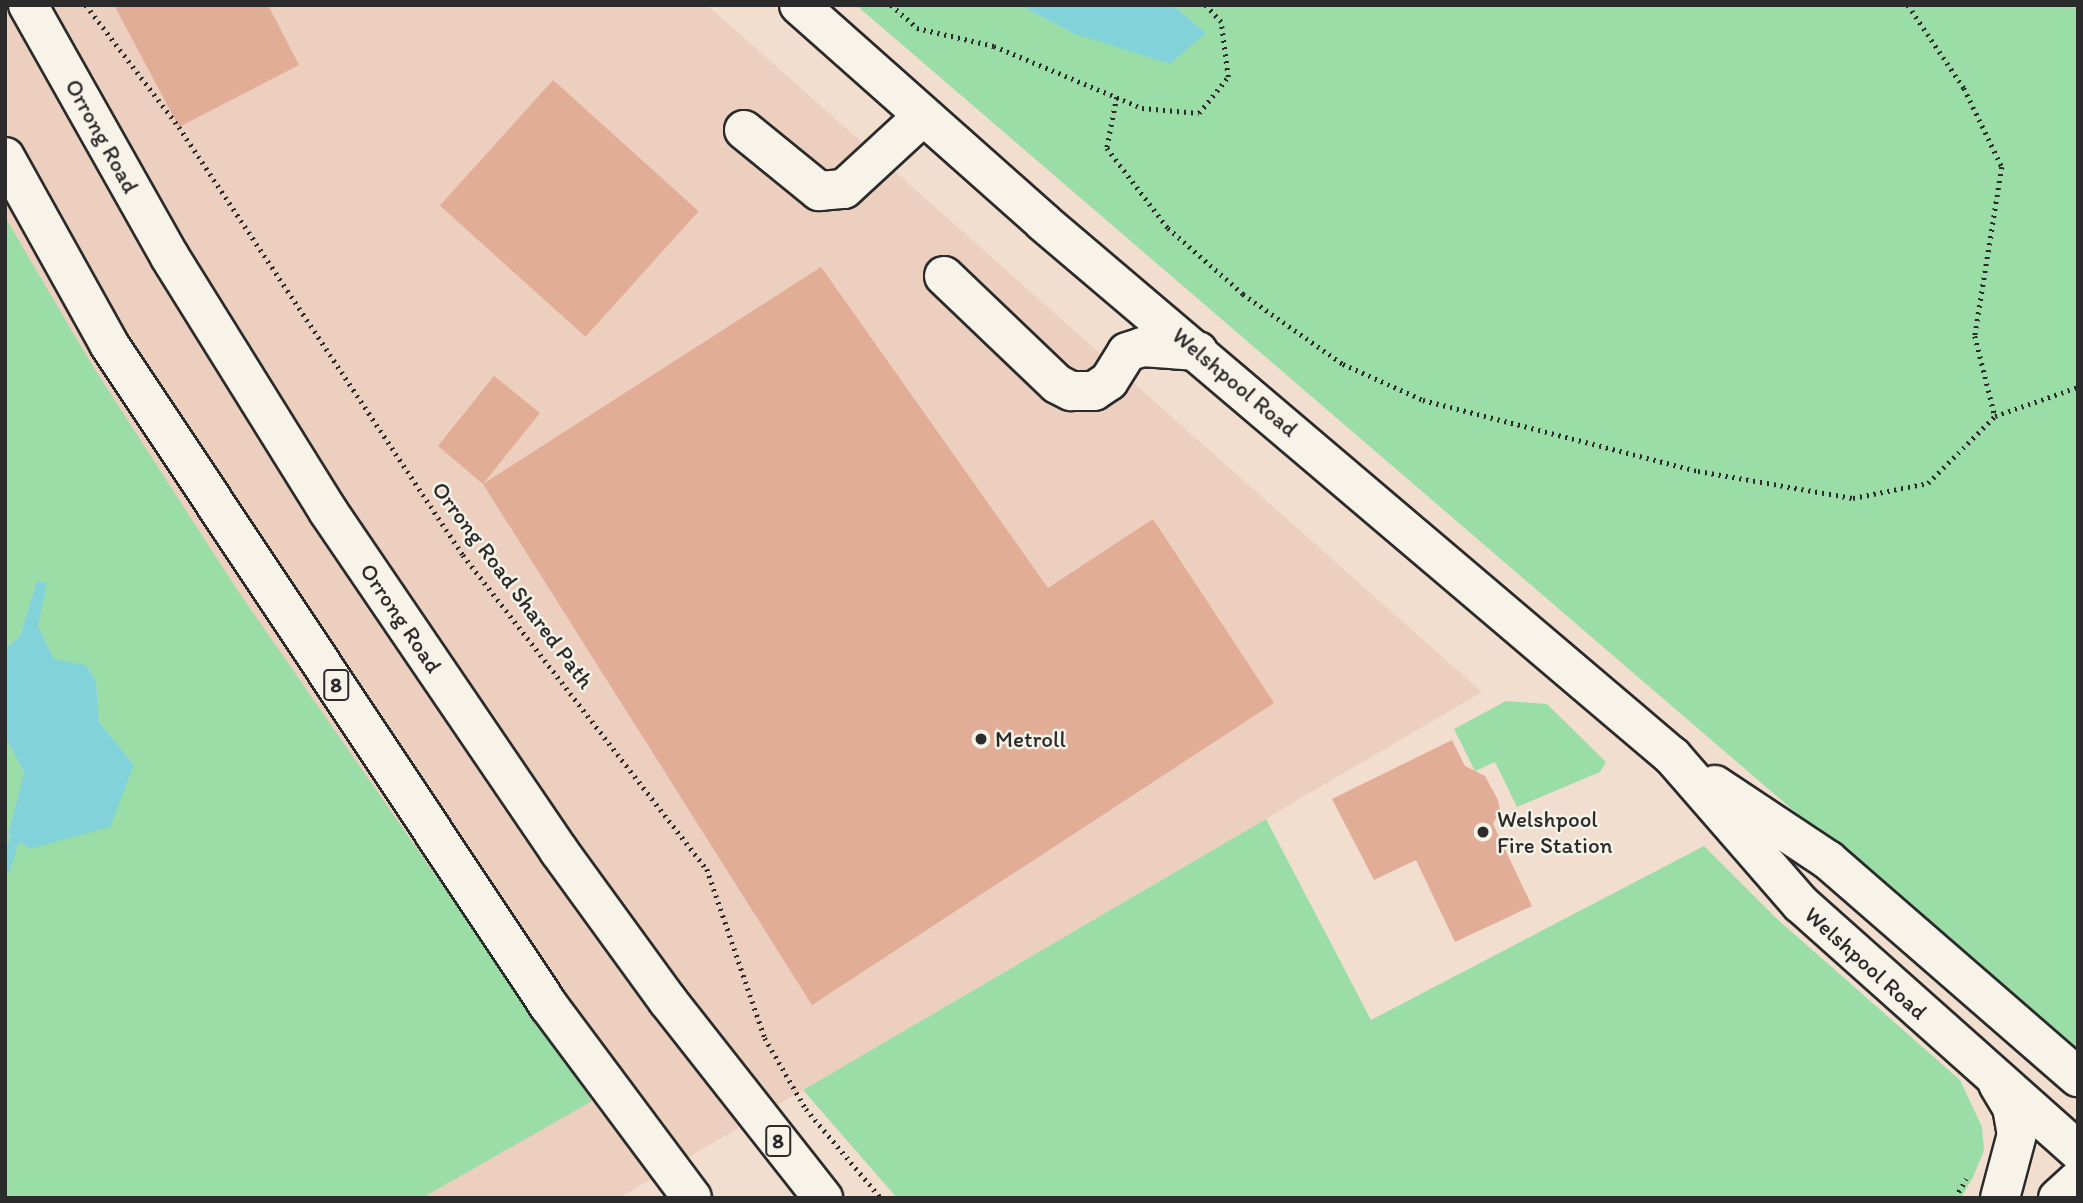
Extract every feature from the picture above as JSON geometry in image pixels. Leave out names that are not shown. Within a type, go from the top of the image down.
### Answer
[{"type":"main road","name":"Orrong Road","points":[[28,5],[170,257],[328,511],[559,851],[668,1001],[823,1198]]},
{"type":"main road","name":"Welshpool Road","points":[[799,5],[923,116],[1673,757],[1828,860],[2078,1077]]},
{"type":"main road","points":[[744,130],[820,191],[844,189],[923,116]]},
{"type":"main road","name":"8","points":[[5,157],[117,356],[549,1006],[692,1198]]},
{"type":"main road","points":[[944,276],[1057,384],[1071,391],[1094,391],[1109,381],[1127,352],[1142,347],[1198,351]]},
{"type":"main road","name":"Welshpool Road","points":[[1673,757],[1801,904],[2078,1151]]},
{"type":"main road","points":[[1995,1079],[2012,1107],[2017,1133],[2000,1198]]},
{"type":"main road","points":[[2057,1198],[2078,1180]]},
{"type":"path","name":"Orrong Road Shared Path","points":[[86,5],[179,127],[463,555],[707,869],[765,1038],[806,1109],[881,1198]]},
{"type":"path","points":[[891,5],[917,28],[993,46],[1142,108],[1199,113],[1228,77],[1221,22],[1205,5]]},
{"type":"path","points":[[1908,5],[1964,88],[2002,167],[1975,336],[1995,415]]},
{"type":"path","points":[[1117,97],[1107,148],[1168,229],[1243,294],[1343,364],[1423,400],[1698,471],[1853,498],[1928,483],[1995,415],[2078,387]]},
{"type":"shaded area","points":[[5,5],[707,5],[1482,692],[619,1198],[5,1198]]},
{"type":"green space","points":[[856,5],[1019,5],[1073,33],[1206,33],[1173,5],[2078,5],[2078,1055]]},
{"type":"green space","points":[[5,217],[92,365],[238,591],[592,1101],[422,1198],[5,1198],[5,736],[24,773],[8,834],[30,849],[134,765],[99,722],[96,681],[54,659],[38,626],[46,583],[37,581],[20,636],[5,649]]},
{"type":"green space","points":[[1506,701],[1547,704],[1606,762],[1600,772],[1517,807],[1495,762],[1475,771],[1454,729]]},
{"type":"green space","points":[[1266,819],[1371,1020],[1704,846],[1775,917],[1960,1080],[1982,1127],[1984,1151],[1973,1177],[1961,1198],[897,1198],[803,1090]]},
{"type":"water","points":[[1019,5],[1173,5],[1206,33],[1170,64],[1073,33]]},
{"type":"water","points":[[37,581],[47,583],[38,626],[54,659],[86,665],[96,681],[99,722],[134,765],[110,827],[30,849],[8,834],[24,773],[5,736],[5,649],[20,636]]},
{"type":"building","points":[[114,5],[268,5],[299,65],[179,127]]},
{"type":"building","points":[[553,80],[699,211],[586,337],[440,206]]},
{"type":"building","points":[[821,267],[1048,588],[1153,519],[1274,703],[812,1005],[483,484]]},
{"type":"building","points":[[494,376],[540,413],[483,484],[438,446]]},
{"type":"building","points":[[1452,740],[1465,766],[1485,776],[1498,800],[1500,810],[1493,824],[1532,906],[1455,942],[1416,860],[1374,880],[1332,799]]},
{"type":"waterway","points":[[5,869],[15,838]]},
{"type":"place","name":"Metroll","points":[[981,739]]},
{"type":"place","name":"Welshpool Fire Station","points":[[1483,832]]}]
